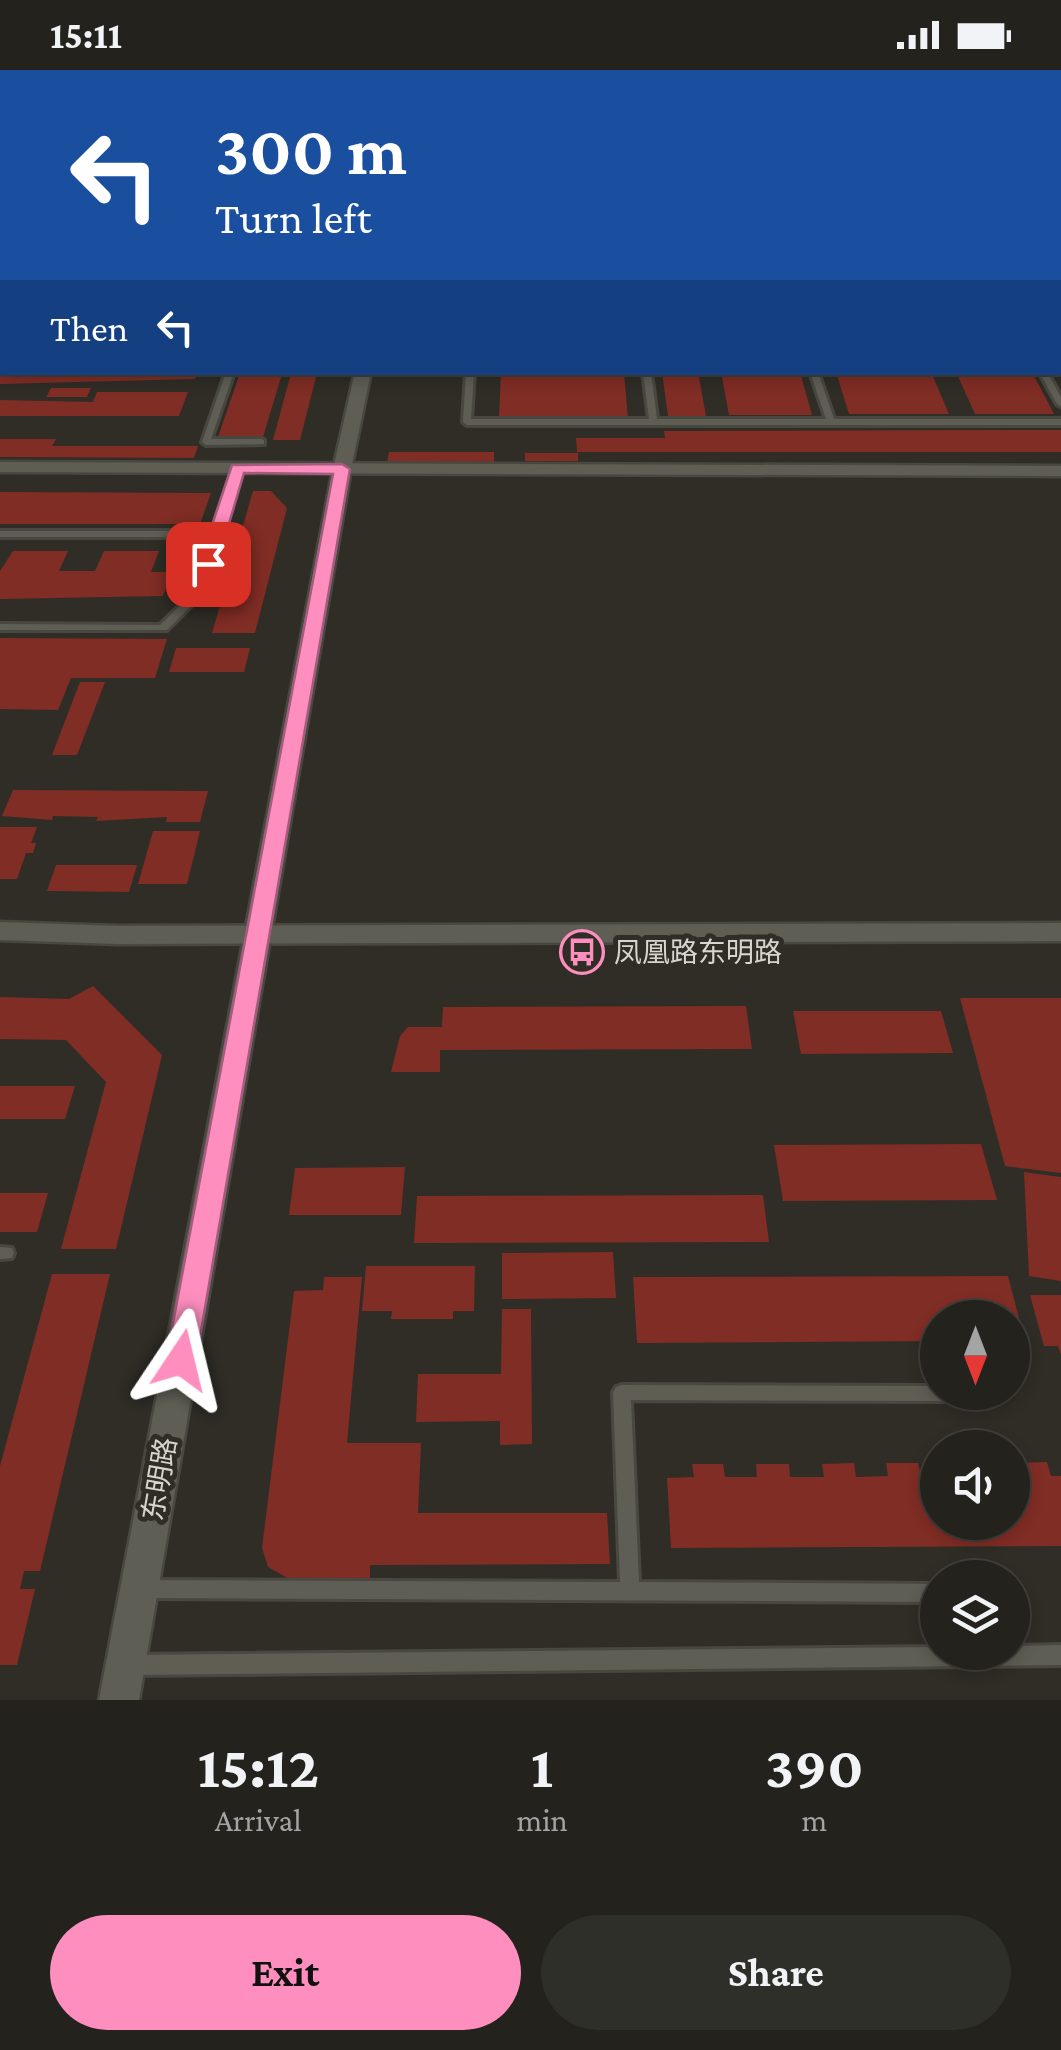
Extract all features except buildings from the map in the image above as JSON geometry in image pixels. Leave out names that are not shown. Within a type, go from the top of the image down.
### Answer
[{"type":"street","name":"东明路","points":[[118,1700],[342,469],[363,375]]},
{"type":"street","points":[[0,468],[1061,471]]},
{"type":"street","points":[[0,931],[1061,932]]},
{"type":"lane","points":[[229,375],[206,442],[262,442]]},
{"type":"lane","points":[[470,375],[467,422],[1061,422]]},
{"type":"lane","points":[[647,375],[653,422]]},
{"type":"lane","points":[[815,375],[831,422]]},
{"type":"lane","points":[[1045,375],[1061,404]]},
{"type":"lane","points":[[0,627],[164,628],[198,593],[237,468]]},
{"type":"lane","points":[[0,534],[217,534]]},
{"type":"lane","points":[[630,1592],[622,1392],[920,1394]]},
{"type":"lane","points":[[139,1589],[920,1593]]},
{"type":"lane","points":[[125,1664],[1061,1655]]},
{"type":"place","name":"凤凰路东明路","points":[[582,952]]},
{"type":"route","points":[[181,1360],[342,469],[237,468],[208,564]]}]
